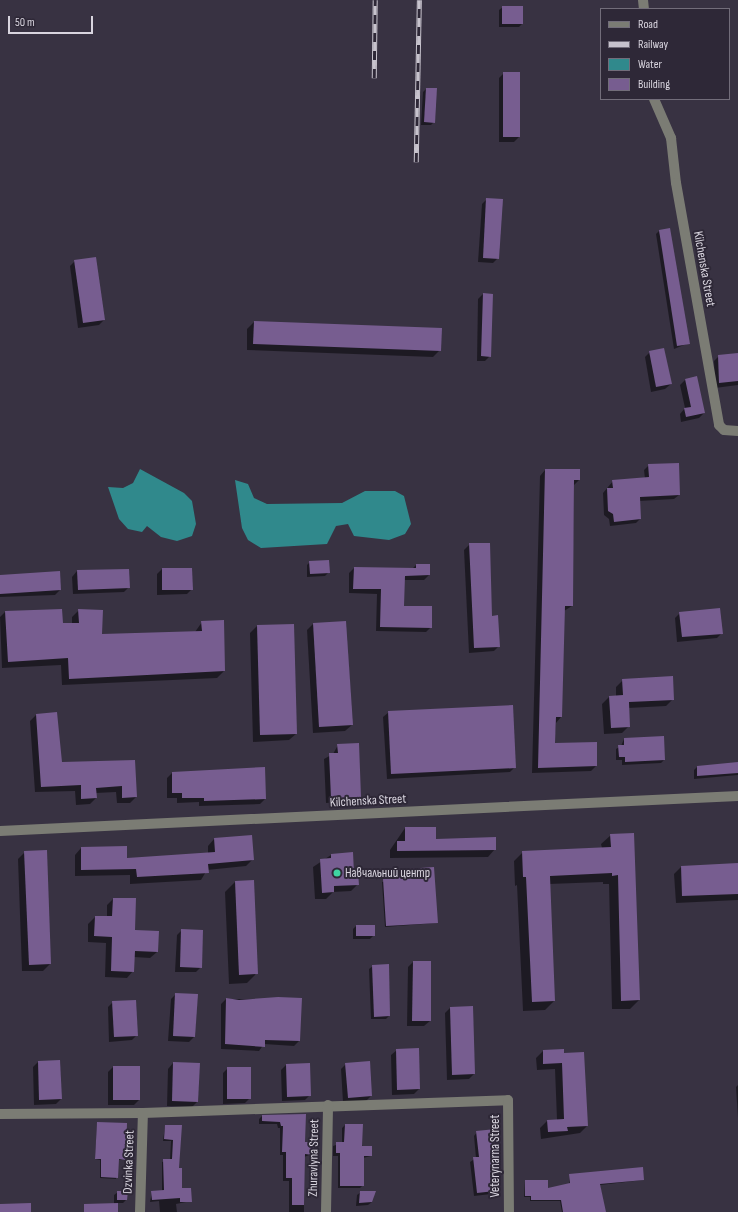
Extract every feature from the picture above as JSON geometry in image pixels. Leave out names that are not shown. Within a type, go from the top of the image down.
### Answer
[{"type":"street","name":"Kilchenska Street","points":[[654,100],[671,138],[676,183],[719,425],[724,430],[738,431]]},
{"type":"street","name":"Kilchenska Street","points":[[0,831],[738,796]]},
{"type":"street","name":"Veterynarna Street","points":[[328,1105],[508,1100],[509,1212]]},
{"type":"street","points":[[0,1114],[143,1113],[328,1105]]},
{"type":"street","name":"Zhuravlyna Street","points":[[326,1212],[328,1105]]},
{"type":"street","name":"Dzvinka Street","points":[[140,1212],[143,1113]]},
{"type":"water","points":[[140,469],[184,493],[192,501],[196,524],[192,536],[177,541],[161,537],[147,526],[142,532],[128,529],[119,519],[108,487],[123,488],[133,483]]},
{"type":"water","points":[[235,480],[248,484],[254,498],[267,504],[342,503],[365,491],[395,491],[404,496],[411,524],[405,534],[389,540],[354,536],[348,524],[336,526],[327,544],[261,548],[248,540],[242,528]]},
{"type":"building","points":[[502,6],[523,6],[523,24],[502,24]]},
{"type":"building","points":[[503,72],[520,72],[520,137],[503,137]]},
{"type":"building","points":[[426,88],[437,88],[435,123],[424,122]]},
{"type":"building","points":[[486,198],[503,199],[499,259],[483,258]]},
{"type":"building","points":[[670,228],[690,344],[677,346],[659,230]]},
{"type":"building","points":[[96,257],[105,320],[83,323],[74,260]]},
{"type":"building","points":[[483,293],[493,294],[491,357],[481,356]]},
{"type":"building","points":[[254,321],[442,328],[441,351],[253,344]]},
{"type":"building","points":[[664,348],[672,384],[656,387],[649,351]]},
{"type":"building","points":[[738,353],[738,381],[719,383],[718,355]]},
{"type":"building","points":[[697,376],[705,413],[686,417],[684,408],[691,407],[685,379]]},
{"type":"building","points":[[679,463],[680,495],[640,497],[641,519],[614,522],[613,514],[608,511],[607,488],[613,488],[612,480],[649,477],[648,464]]},
{"type":"building","points":[[545,469],[580,469],[580,480],[574,480],[573,606],[565,606],[562,717],[556,717],[555,743],[597,742],[597,766],[538,768]]},
{"type":"building","points":[[469,543],[490,543],[492,616],[498,615],[500,647],[474,648]]},
{"type":"building","points":[[329,560],[330,573],[310,574],[309,561]]},
{"type":"building","points":[[416,564],[430,564],[430,575],[405,576],[404,606],[432,606],[432,628],[380,627],[381,589],[353,589],[354,567],[416,568]]},
{"type":"building","points":[[162,568],[192,568],[193,590],[162,590]]},
{"type":"building","points":[[129,569],[130,588],[78,590],[77,570]]},
{"type":"building","points":[[60,571],[61,590],[0,594],[0,575]]},
{"type":"building","points":[[720,608],[723,634],[682,637],[679,612]]},
{"type":"building","points":[[62,609],[63,623],[79,623],[78,609],[103,610],[102,634],[202,631],[201,621],[224,620],[225,671],[69,679],[68,658],[8,662],[5,611]]},
{"type":"building","points":[[346,621],[353,725],[319,727],[313,623]]},
{"type":"building","points":[[294,624],[297,734],[260,735],[257,625]]},
{"type":"building","points":[[673,676],[674,700],[629,702],[630,727],[611,728],[609,696],[623,695],[622,679]]},
{"type":"building","points":[[513,705],[516,768],[391,774],[388,711]]},
{"type":"building","points":[[57,712],[62,762],[135,760],[137,797],[122,798],[122,786],[96,788],[97,798],[81,799],[81,785],[41,787],[36,714]]},
{"type":"building","points":[[664,736],[665,760],[625,762],[625,757],[619,757],[618,745],[624,745],[624,738]]},
{"type":"building","points":[[359,743],[361,797],[331,798],[329,753],[338,753],[337,744]]},
{"type":"building","points":[[738,762],[738,773],[697,776],[697,766]]},
{"type":"building","points":[[265,767],[266,799],[204,801],[204,798],[182,798],[182,793],[172,793],[172,772]]},
{"type":"building","points":[[405,827],[436,827],[436,839],[496,837],[496,850],[397,851],[397,841],[405,841]]},
{"type":"building","points":[[634,833],[640,1000],[621,1001],[618,875],[612,876],[612,873],[550,876],[555,1001],[532,1002],[526,877],[523,877],[522,851],[611,847],[610,834]]},
{"type":"building","points":[[252,835],[254,860],[208,864],[209,873],[137,877],[136,869],[81,870],[81,847],[127,846],[127,858],[215,852],[214,838]]},
{"type":"building","points":[[47,850],[51,964],[29,965],[24,851]]},
{"type":"building","name":"Навчальний центр","points":[[353,852],[354,873],[358,872],[359,885],[334,886],[334,892],[322,893],[320,859],[331,858],[331,854]]},
{"type":"building","points":[[738,863],[738,894],[682,896],[681,866]]},
{"type":"building","points":[[434,867],[438,923],[386,926],[383,879],[394,879],[394,870]]},
{"type":"building","points":[[254,880],[258,974],[239,975],[235,881]]},
{"type":"building","points":[[113,898],[136,898],[135,930],[159,931],[158,952],[135,951],[134,972],[111,971],[112,937],[94,936],[95,916],[112,916]]},
{"type":"building","points":[[356,925],[375,925],[375,936],[356,936]]},
{"type":"building","points":[[181,929],[203,930],[202,968],[180,967]]},
{"type":"building","points":[[413,961],[431,961],[431,1021],[412,1021]]},
{"type":"building","points":[[389,964],[390,1016],[374,1017],[372,965]]},
{"type":"building","points":[[175,993],[198,994],[195,1037],[173,1036]]},
{"type":"building","points":[[278,997],[302,998],[300,1041],[265,1040],[265,1047],[225,1044],[226,998],[239,1000]]},
{"type":"building","points":[[136,1000],[138,1036],[114,1037],[112,1001]]},
{"type":"building","points":[[473,1006],[475,1074],[452,1075],[450,1007]]},
{"type":"building","points":[[419,1048],[420,1089],[397,1090],[396,1049]]},
{"type":"building","points":[[564,1049],[564,1053],[584,1052],[588,1126],[567,1127],[568,1131],[548,1132],[547,1120],[564,1119],[562,1063],[543,1064],[543,1050]]},
{"type":"building","points":[[60,1060],[62,1099],[39,1100],[38,1061]]},
{"type":"building","points":[[370,1061],[372,1096],[348,1098],[345,1063]]},
{"type":"building","points":[[173,1062],[200,1063],[198,1102],[172,1101]]},
{"type":"building","points":[[310,1063],[311,1096],[287,1097],[286,1064]]},
{"type":"building","points":[[113,1066],[140,1066],[140,1100],[113,1100]]},
{"type":"building","points":[[227,1067],[251,1067],[251,1099],[227,1099]]},
{"type":"building","points":[[306,1114],[305,1142],[314,1142],[313,1155],[305,1154],[304,1205],[292,1205],[292,1178],[286,1178],[286,1152],[282,1152],[283,1126],[281,1126],[280,1122],[262,1121],[262,1115]]},
{"type":"building","points":[[97,1122],[127,1123],[126,1160],[119,1159],[118,1178],[101,1177],[101,1159],[95,1159]]},
{"type":"building","points":[[345,1124],[363,1124],[362,1146],[372,1146],[372,1156],[364,1156],[364,1186],[340,1186],[340,1153],[336,1153],[336,1142],[344,1142]]},
{"type":"building","points":[[165,1125],[182,1125],[179,1168],[182,1168],[182,1188],[191,1188],[192,1202],[180,1202],[180,1198],[152,1200],[151,1191],[164,1190],[163,1159],[172,1159],[173,1140],[164,1139]]},
{"type":"building","points":[[496,1129],[497,1143],[493,1143],[495,1191],[477,1193],[473,1157],[479,1157],[476,1131]]},
{"type":"building","points":[[643,1167],[644,1180],[600,1184],[606,1212],[563,1212],[561,1200],[531,1200],[531,1196],[525,1196],[525,1180],[548,1180],[548,1188],[570,1183],[569,1174]]},
{"type":"building","points":[[117,1191],[128,1191],[127,1200],[117,1200]]},
{"type":"building","points":[[360,1191],[376,1191],[372,1202],[359,1203]]},
{"type":"building","points":[[31,1203],[31,1212],[0,1212],[0,1204]]},
{"type":"building","points":[[118,1203],[118,1212],[84,1212],[84,1204]]},
{"type":"railway","points":[[374,78],[375,0]]},
{"type":"railway","points":[[416,162],[419,0]]},
{"type":"place","name":"Навчальний центр","points":[[337,873]]}]
